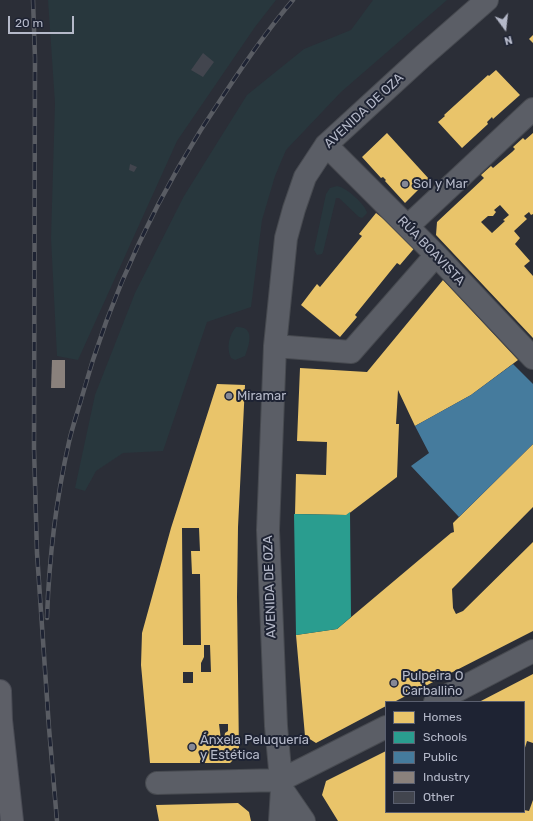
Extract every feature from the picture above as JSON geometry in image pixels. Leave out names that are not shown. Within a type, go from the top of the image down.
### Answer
[{"type":"main road","points":[[0,691],[1,723],[12,821]]},
{"type":"street","name":"AVENIDA DE OZA","points":[[304,821],[282,785],[276,726],[268,530],[275,346],[286,238],[305,177],[326,145],[423,56],[487,0]]},
{"type":"street","points":[[408,226],[533,109]]},
{"type":"street","name":"RÚA BOAVISTA","points":[[326,145],[408,226],[533,358]]},
{"type":"street","points":[[275,346],[351,352],[436,255]]},
{"type":"street","points":[[437,701],[533,651]]},
{"type":"street","points":[[157,783],[282,785],[385,728]]},
{"type":"street","points":[[280,821],[282,785]]},
{"type":"shaded area","points":[[48,0],[276,0],[255,27],[177,141],[78,360],[57,356],[51,238],[55,103]]},
{"type":"shaded area","points":[[373,0],[447,0],[341,92],[286,150],[275,176],[262,220],[251,307],[207,322],[163,451],[123,453],[96,471],[85,491],[75,488],[95,395],[135,293],[184,196],[247,95],[304,49],[351,30]]},
{"type":"shaded area","points":[[337,186],[341,187],[355,197],[367,213],[362,218],[359,217],[339,198],[336,198],[323,252],[322,254],[317,255],[314,250],[326,194],[330,188]]},
{"type":"shaded area","points":[[236,327],[246,329],[250,336],[245,356],[235,360],[231,358],[229,354],[229,346],[230,338]]},
{"type":"building: Homes","points":[[533,35],[533,43],[529,39]]},
{"type":"building: Homes","points":[[496,70],[520,95],[493,119],[492,117],[487,122],[488,124],[462,148],[438,122],[488,75],[489,76]]},
{"type":"building: Homes","points":[[387,133],[429,179],[405,203],[385,181],[386,180],[383,177],[381,178],[362,157]]},
{"type":"building: Homes","points":[[533,133],[533,214],[531,215],[529,212],[524,216],[527,219],[514,231],[520,238],[515,244],[530,261],[524,266],[533,276],[533,338],[436,235],[437,222],[484,178],[481,175],[491,166],[493,168],[512,152],[515,149],[513,147],[523,138],[525,140]],"holes":[[[500,205],[509,215],[503,220],[505,221],[492,233],[481,222],[488,216],[493,216],[496,212],[494,210]]]},
{"type":"building: Homes","points":[[376,213],[417,245],[400,265],[397,263],[355,315],[357,317],[340,337],[301,305],[317,284],[320,287],[362,236],[359,234]]},
{"type":"building: Homes","points":[[443,280],[518,360],[471,395],[415,426],[398,390],[396,424],[399,424],[397,477],[347,515],[295,514],[296,474],[326,475],[327,442],[297,441],[300,368],[367,372]]},
{"type":"building: Homes","points":[[217,384],[245,385],[238,527],[237,597],[239,754],[230,763],[150,763],[141,665],[142,633],[171,528]],"holes":[[[182,528],[199,528],[200,551],[191,551],[192,574],[200,574],[201,645],[183,645]],[[204,645],[210,645],[211,672],[201,672],[201,663],[204,657]],[[183,672],[193,672],[193,683],[183,683]],[[219,724],[228,724],[228,731],[225,733],[224,739],[221,740]]]},
{"type":"building: Homes","points":[[533,444],[533,507],[452,589],[453,608],[456,614],[463,611],[533,542],[533,631],[396,701],[385,701],[385,707],[316,743],[305,736],[296,635],[337,629],[454,532],[453,523]]},
{"type":"building: Homes","points":[[533,674],[533,743],[527,741],[525,748],[525,701],[481,701]]},
{"type":"building: Homes","points":[[385,752],[385,813],[525,813],[525,810],[529,811],[533,800],[533,821],[338,821],[322,795],[326,781]]},
{"type":"building: Homes","points":[[238,803],[249,812],[251,821],[159,821],[156,805]]},
{"type":"building: Schools","points":[[350,512],[351,617],[337,629],[296,635],[294,514],[346,515]]},
{"type":"building: Public","points":[[513,364],[533,384],[533,444],[459,517],[411,466],[429,453],[415,426],[471,395]]},
{"type":"building: Industry","points":[[52,360],[65,360],[65,388],[51,388]]},
{"type":"building: Other","points":[[203,53],[214,62],[203,77],[191,70]]},
{"type":"building: Other","points":[[130,164],[137,167],[134,172],[129,170]]},
{"type":"railway","points":[[33,0],[35,58],[34,448],[37,553],[57,821]]},
{"type":"railway","points":[[47,618],[49,574],[60,485],[73,426],[93,359],[107,319],[140,241],[180,165],[233,81],[275,22],[293,0]]},
{"type":"place","name":"Sol y Mar","points":[[405,184]]},
{"type":"place","name":"Miramar","points":[[229,396]]},
{"type":"place","name":"Pulpeira O Carballiño","points":[[394,683]]},
{"type":"place","name":"Ánxela Peluquería y Estética","points":[[192,747]]}]
